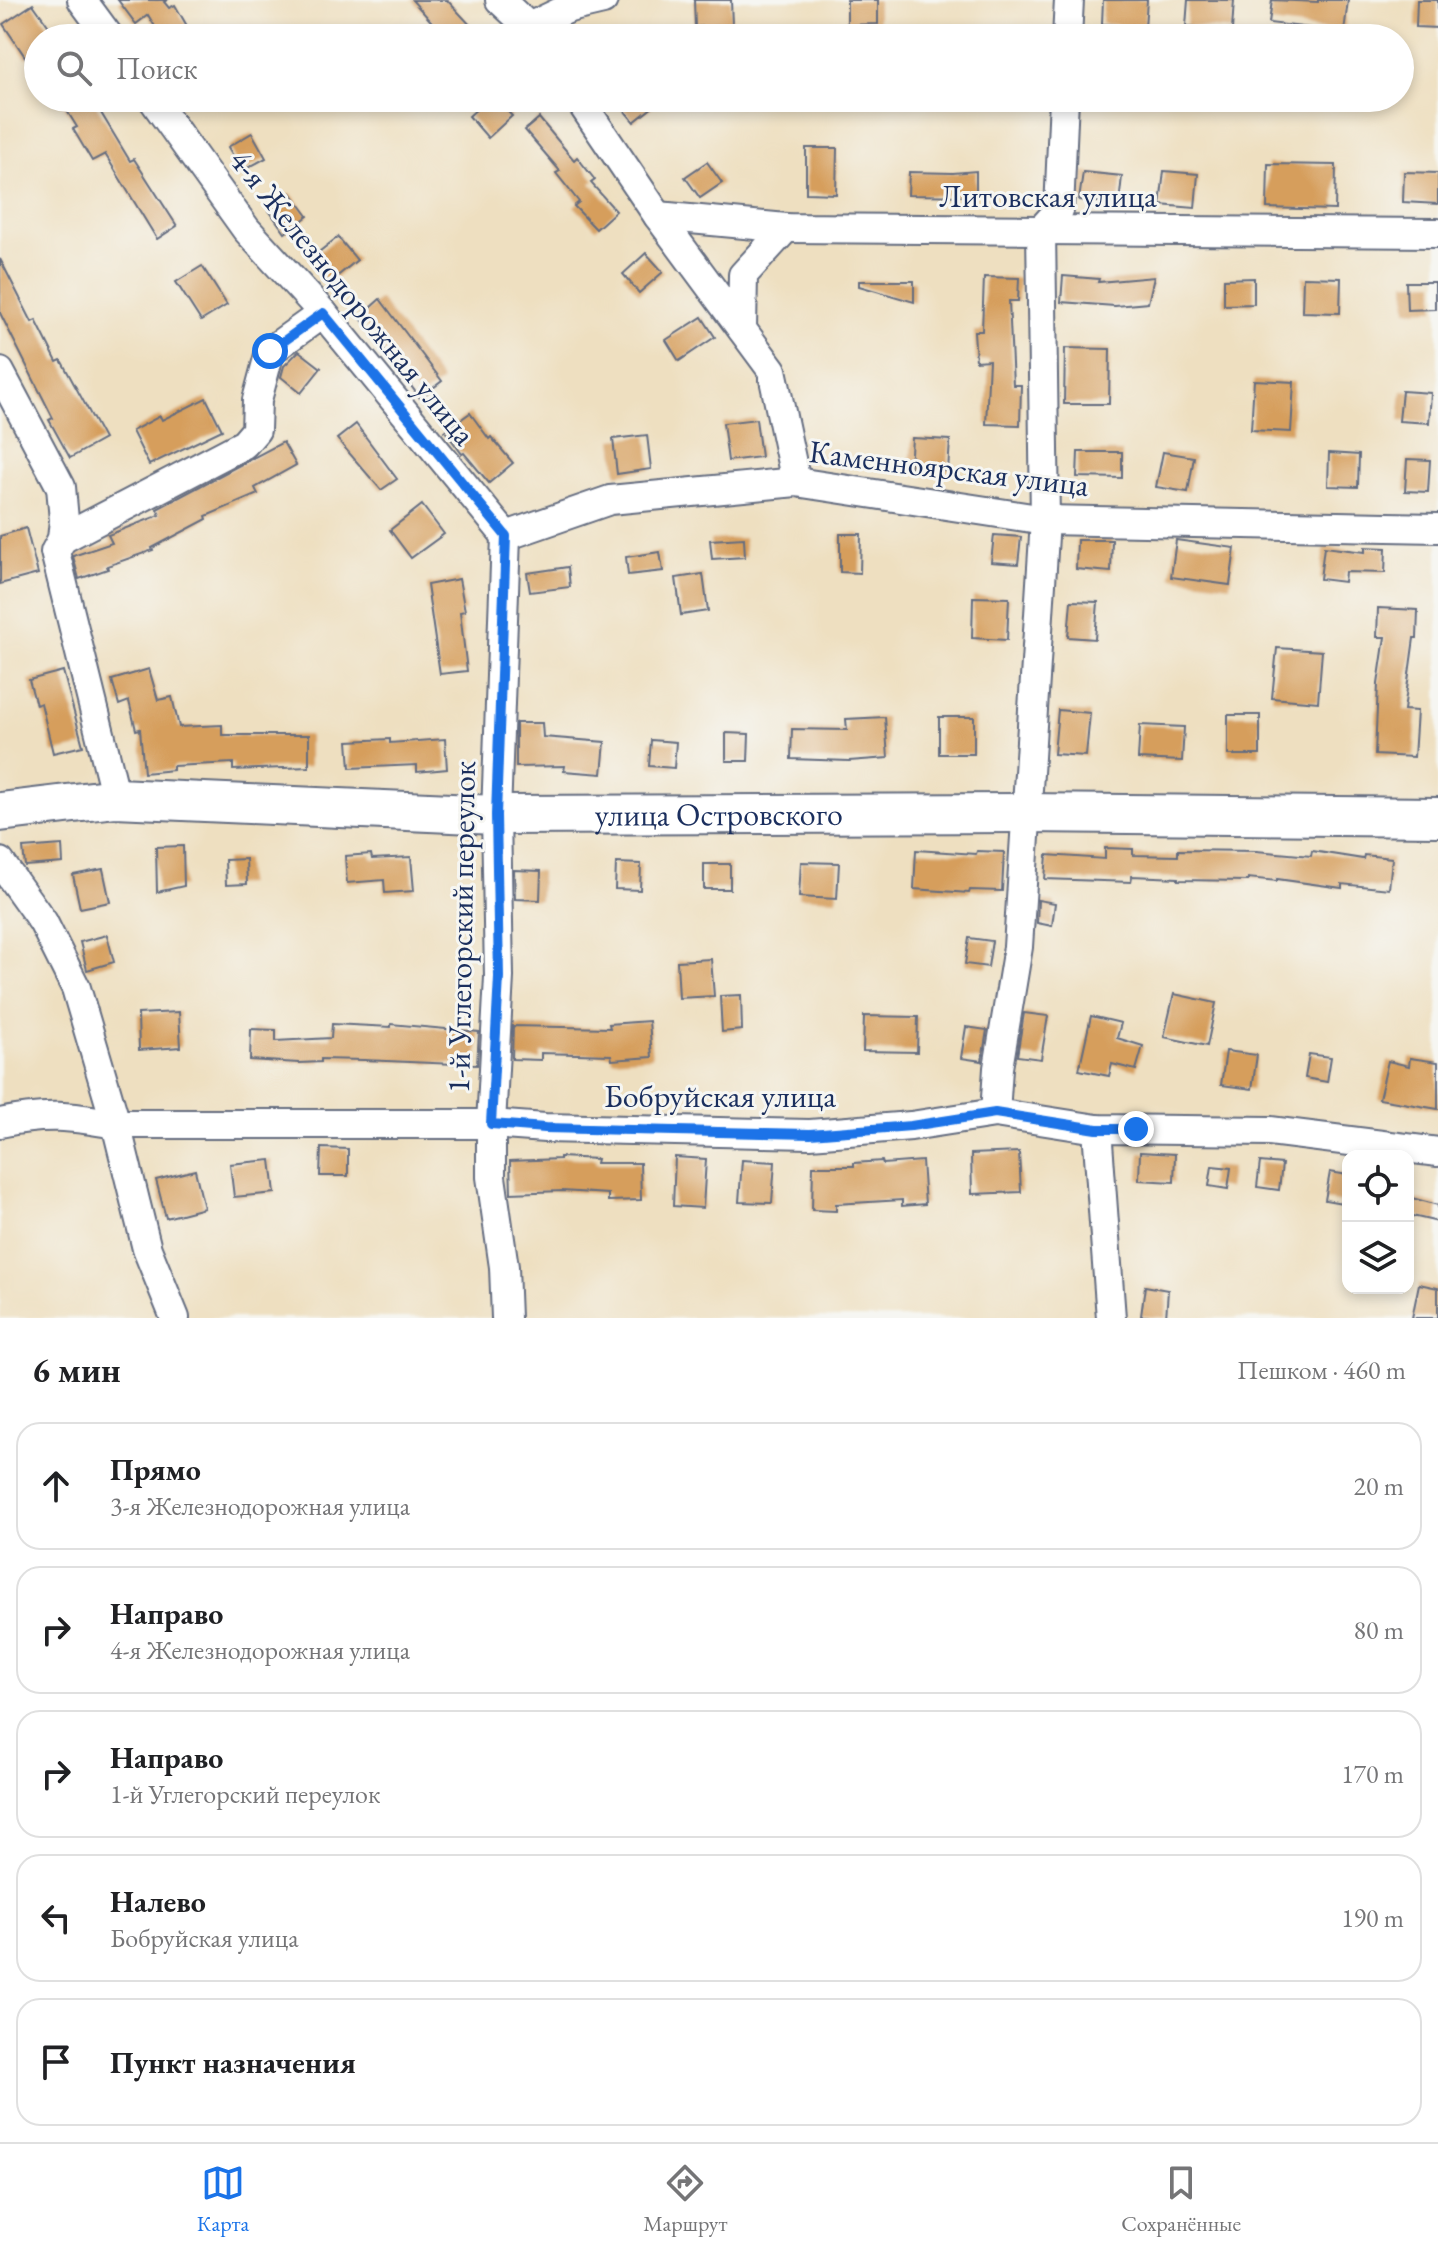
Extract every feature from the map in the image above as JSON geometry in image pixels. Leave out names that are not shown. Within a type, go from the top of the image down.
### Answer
[{"type":"street","points":[[82,0],[100,24]]},
{"type":"street","points":[[500,0],[525,24]]},
{"type":"street","points":[[545,24],[569,8],[603,0]]},
{"type":"street","points":[[1068,24],[1069,0]]},
{"type":"street","name":"4-я Железнодорожная улица","points":[[162,112],[246,229],[323,313],[506,536]]},
{"type":"street","points":[[587,112],[658,216],[772,370],[796,482]]},
{"type":"street","points":[[995,1113],[998,1068],[1018,947],[1045,520],[1041,230],[1059,210],[1063,112]]},
{"type":"street","name":"Литовская улица","points":[[658,216],[786,228],[1438,233]]},
{"type":"street","points":[[742,329],[743,275],[786,228]]},
{"type":"street","points":[[62,539],[244,444],[256,430],[257,400],[270,351],[323,313]]},
{"type":"street","points":[[0,372],[61,487],[64,520],[62,539],[55,552],[116,798]]},
{"type":"street","name":"Каменноярская улица","points":[[506,536],[610,500],[796,482],[1045,520],[1438,528]]},
{"type":"street","name":"1-й Углегорский переулок","points":[[506,536],[496,815],[499,977],[491,1124],[491,1177],[504,1267],[506,1318]]},
{"type":"street","name":"улица Островского","points":[[0,812],[116,798],[496,815],[1025,813],[1438,817]]},
{"type":"street","points":[[0,862],[43,922],[76,988],[116,1124],[147,1249],[175,1318]]},
{"type":"street","name":"Бобруйская улица","points":[[0,1123],[31,1116],[71,1116],[116,1124],[491,1124],[810,1134],[911,1126],[995,1113],[1097,1129],[1270,1131],[1438,1152]]},
{"type":"street","points":[[1097,1129],[1111,1318]]},
{"type":"building","points":[[118,0],[167,0],[164,2],[169,8],[175,5],[186,24],[153,24],[148,15],[136,24]]},
{"type":"building","points":[[412,0],[447,0],[469,24],[433,24]]},
{"type":"building","points":[[694,0],[731,0],[732,24],[695,24]]},
{"type":"building","points":[[847,0],[878,0],[878,24],[847,24]]},
{"type":"building","points":[[1103,0],[1147,0],[1145,24],[1102,24]]},
{"type":"building","points":[[1188,0],[1234,0],[1232,24],[1186,24]]},
{"type":"building","points":[[1272,0],[1348,0],[1345,24],[1269,23]]},
{"type":"building","points":[[1417,0],[1438,0],[1438,28],[1416,27]]},
{"type":"building","points":[[33,4],[47,24],[24,24],[24,55],[3,24]]},
{"type":"building","points":[[68,112],[100,112],[130,161],[134,159],[177,226],[157,239],[105,154],[92,161],[73,129],[77,127]]},
{"type":"building","points":[[473,112],[508,112],[512,116],[488,138],[469,116]]},
{"type":"building","points":[[626,112],[646,112],[634,122]]},
{"type":"building","points":[[539,118],[574,160],[577,157],[595,180],[591,183],[616,211],[596,229],[574,206],[579,202],[556,173],[560,171],[525,130]]},
{"type":"building","points":[[252,133],[266,158],[242,171],[228,147]]},
{"type":"building","points":[[806,148],[837,148],[836,194],[806,193]]},
{"type":"building","points":[[707,162],[722,183],[700,198],[685,177]]},
{"type":"building","points":[[1268,164],[1336,165],[1335,210],[1267,208]]},
{"type":"building","points":[[976,171],[976,196],[908,195],[909,172]]},
{"type":"building","points":[[1164,171],[1198,174],[1195,208],[1160,205]]},
{"type":"building","points":[[1083,172],[1122,176],[1119,204],[1079,200]]},
{"type":"building","points":[[1404,172],[1438,173],[1438,204],[1403,202]]},
{"type":"building","points":[[291,193],[308,216],[285,233],[268,209]]},
{"type":"building","points":[[338,237],[357,260],[329,283],[310,259]]},
{"type":"building","points":[[646,253],[663,272],[639,293],[623,274]]},
{"type":"building","points":[[0,259],[32,322],[36,320],[57,362],[61,360],[104,439],[70,458],[0,313]]},
{"type":"building","points":[[202,266],[227,305],[201,321],[176,282]]},
{"type":"building","points":[[1063,276],[1099,279],[1098,282],[1154,277],[1148,303],[1115,306],[1061,302]]},
{"type":"building","points":[[984,277],[1019,278],[1018,301],[1009,301],[1013,385],[1021,385],[1020,425],[986,424],[989,360],[976,361],[974,331],[982,331]]},
{"type":"building","points":[[1303,277],[1341,278],[1340,313],[1302,312]]},
{"type":"building","points":[[1254,278],[1254,304],[1224,305],[1224,279]]},
{"type":"building","points":[[859,281],[914,281],[914,302],[859,286]]},
{"type":"building","points":[[1406,282],[1435,282],[1435,309],[1407,310]]},
{"type":"building","points":[[380,299],[442,381],[420,398],[360,317]]},
{"type":"building","points":[[702,317],[715,337],[679,361],[666,340]]},
{"type":"building","points":[[1065,348],[1110,349],[1109,404],[1064,404]]},
{"type":"building","points":[[299,351],[321,368],[301,393],[281,377],[284,366]]},
{"type":"building","points":[[1254,380],[1294,382],[1291,432],[1251,430]]},
{"type":"building","points":[[1402,391],[1431,393],[1429,423],[1399,421]]},
{"type":"building","points":[[206,398],[222,430],[149,465],[132,431]]},
{"type":"building","points":[[470,413],[489,439],[491,437],[513,463],[489,483],[445,431]]},
{"type":"building","points":[[756,419],[761,457],[728,461],[723,423]]},
{"type":"building","points":[[356,424],[397,479],[381,490],[337,439]]},
{"type":"building","points":[[647,435],[651,469],[617,474],[613,439]]},
{"type":"building","points":[[912,438],[950,440],[948,471],[910,469]]},
{"type":"building","points":[[283,442],[296,465],[255,488],[258,494],[206,516],[207,519],[153,550],[79,579],[73,556],[112,543],[108,535],[160,515],[157,509]]},
{"type":"building","points":[[1078,452],[1122,452],[1122,478],[1077,477]]},
{"type":"building","points":[[1163,452],[1194,457],[1188,492],[1156,487]]},
{"type":"building","points":[[1329,453],[1359,455],[1358,487],[1328,486]]},
{"type":"building","points":[[1407,459],[1430,460],[1428,492],[1405,491]]},
{"type":"building","points":[[422,505],[444,534],[411,558],[390,530]]},
{"type":"building","points":[[26,528],[38,574],[0,584],[0,536]]},
{"type":"building","points":[[840,534],[861,534],[860,573],[840,572]]},
{"type":"building","points":[[994,535],[1021,537],[1018,564],[991,562]]},
{"type":"building","points":[[744,538],[745,557],[712,559],[710,540]]},
{"type":"building","points":[[1077,540],[1112,540],[1111,572],[1076,569]]},
{"type":"building","points":[[1176,540],[1235,548],[1230,585],[1171,577]]},
{"type":"building","points":[[1324,547],[1365,552],[1365,547],[1386,548],[1385,573],[1345,572],[1344,582],[1320,579]]},
{"type":"building","points":[[660,552],[663,571],[628,575],[626,557]]},
{"type":"building","points":[[568,567],[570,587],[530,592],[527,573]]},
{"type":"building","points":[[703,574],[708,611],[681,615],[676,578]]},
{"type":"building","points":[[459,579],[465,611],[460,612],[467,671],[440,674],[427,585]]},
{"type":"building","points":[[973,597],[1009,598],[1007,640],[972,638]]},
{"type":"building","points":[[1071,601],[1098,602],[1095,639],[1068,637]]},
{"type":"building","points":[[1378,608],[1418,610],[1417,638],[1414,638],[1404,710],[1417,711],[1414,757],[1375,755],[1378,684],[1385,637],[1377,637]]},
{"type":"building","points":[[1277,648],[1322,651],[1318,702],[1272,698]]},
{"type":"building","points":[[149,669],[158,700],[172,697],[179,727],[222,725],[222,735],[309,735],[309,767],[233,770],[233,763],[173,766],[173,770],[144,773],[140,729],[136,730],[129,701],[119,705],[112,680]]},
{"type":"building","points":[[63,671],[83,746],[53,753],[41,703],[36,705],[29,680]]},
{"type":"building","points":[[1058,710],[1090,713],[1086,756],[1054,754]]},
{"type":"building","points":[[1228,715],[1260,715],[1260,755],[1228,755]]},
{"type":"building","points":[[885,717],[888,758],[849,761],[791,759],[792,729],[847,730],[846,719]]},
{"type":"building","points":[[939,717],[974,717],[974,754],[939,754]]},
{"type":"building","points":[[516,723],[542,723],[543,737],[605,742],[602,774],[564,771],[565,766],[516,767]]},
{"type":"building","points":[[1140,725],[1184,727],[1182,761],[1138,759]]},
{"type":"building","points":[[726,733],[749,734],[748,761],[726,761]]},
{"type":"building","points":[[390,739],[390,743],[445,739],[447,769],[417,772],[417,765],[350,768],[348,741]]},
{"type":"building","points":[[651,740],[676,742],[674,768],[649,766]]},
{"type":"building","points":[[62,845],[63,863],[25,866],[23,848]]},
{"type":"building","points":[[183,846],[184,886],[157,892],[156,847]]},
{"type":"building","points":[[1105,848],[1133,849],[1133,855],[1178,856],[1178,850],[1256,851],[1311,856],[1312,851],[1363,859],[1364,855],[1392,858],[1389,889],[1342,884],[1342,888],[1248,878],[1248,881],[1178,880],[1132,876],[1131,882],[1045,879],[1047,855],[1105,859]]},
{"type":"building","points":[[916,850],[976,854],[977,851],[1004,852],[1002,891],[970,890],[969,893],[914,889]]},
{"type":"building","points":[[371,854],[372,859],[411,857],[414,891],[385,893],[384,880],[347,883],[345,856]]},
{"type":"building","points":[[246,859],[247,884],[226,885],[225,860]]},
{"type":"building","points":[[801,862],[839,863],[837,899],[799,897]]},
{"type":"building","points":[[616,863],[641,864],[640,890],[615,889]]},
{"type":"building","points":[[704,864],[730,864],[730,889],[704,889]]},
{"type":"building","points":[[103,869],[110,902],[80,908],[73,875]]},
{"type":"building","points":[[514,870],[541,871],[540,900],[515,899]]},
{"type":"building","points":[[1038,900],[1055,903],[1052,926],[1037,923]]},
{"type":"building","points":[[107,935],[114,962],[87,970],[80,942]]},
{"type":"building","points":[[969,938],[992,941],[988,967],[965,964]]},
{"type":"building","points":[[711,959],[714,996],[679,998],[677,961]]},
{"type":"building","points":[[1174,994],[1216,1003],[1207,1046],[1164,1037]]},
{"type":"building","points":[[741,995],[742,1030],[722,1032],[720,996]]},
{"type":"building","points":[[179,1012],[181,1047],[139,1050],[138,1014]]},
{"type":"building","points":[[1024,1013],[1048,1016],[1041,1059],[1017,1056]]},
{"type":"building","points":[[864,1016],[918,1017],[917,1052],[863,1051]]},
{"type":"building","points":[[1091,1016],[1121,1023],[1117,1038],[1143,1046],[1136,1070],[1112,1064],[1109,1076],[1079,1070]]},
{"type":"building","points":[[649,1021],[652,1057],[612,1060],[611,1055],[541,1053],[541,1060],[512,1059],[513,1026],[610,1028],[609,1024]]},
{"type":"building","points":[[332,1024],[391,1027],[391,1024],[479,1032],[477,1065],[321,1059],[321,1062],[299,1063],[250,1060],[251,1029],[276,1030],[276,1041],[331,1038]]},
{"type":"building","points":[[966,1027],[987,1030],[982,1061],[961,1058]]},
{"type":"building","points":[[1226,1051],[1257,1055],[1252,1089],[1221,1085]]},
{"type":"building","points":[[1309,1054],[1331,1057],[1327,1082],[1305,1078]]},
{"type":"building","points":[[1410,1058],[1438,1062],[1438,1109],[1379,1099],[1388,1061],[1409,1066]]},
{"type":"building","points":[[321,1148],[348,1149],[348,1176],[320,1176]]},
{"type":"building","points":[[1019,1152],[1021,1192],[972,1194],[971,1154]]},
{"type":"building","points":[[1140,1152],[1175,1154],[1174,1182],[1139,1180]]},
{"type":"building","points":[[560,1157],[597,1159],[596,1163],[640,1163],[641,1200],[608,1201],[608,1194],[562,1191],[511,1193],[510,1161]]},
{"type":"building","points":[[675,1157],[706,1159],[703,1208],[673,1206]]},
{"type":"building","points":[[271,1160],[275,1193],[234,1197],[230,1164]]},
{"type":"building","points":[[742,1160],[775,1162],[772,1203],[739,1202]]},
{"type":"building","points":[[882,1161],[883,1164],[922,1161],[925,1204],[902,1206],[902,1200],[836,1204],[836,1211],[812,1210],[813,1166],[854,1166],[854,1163]]},
{"type":"building","points":[[1260,1162],[1282,1164],[1279,1190],[1257,1187]]},
{"type":"building","points":[[1212,1166],[1231,1168],[1228,1189],[1209,1186]]},
{"type":"building","points":[[195,1170],[204,1208],[166,1218],[156,1180]]},
{"type":"building","points":[[1330,1172],[1342,1174],[1342,1203],[1325,1200]]},
{"type":"building","points":[[1414,1199],[1438,1205],[1438,1222],[1414,1216]]},
{"type":"building","points":[[1419,1284],[1438,1288],[1438,1318],[1412,1318]]},
{"type":"building","points":[[1145,1286],[1168,1290],[1166,1318],[1141,1316]]},
{"type":"route","points":[[270,351],[323,313],[506,536],[496,815],[499,977],[491,1124],[810,1134],[911,1126],[995,1113],[1097,1129],[1136,1129]]}]
